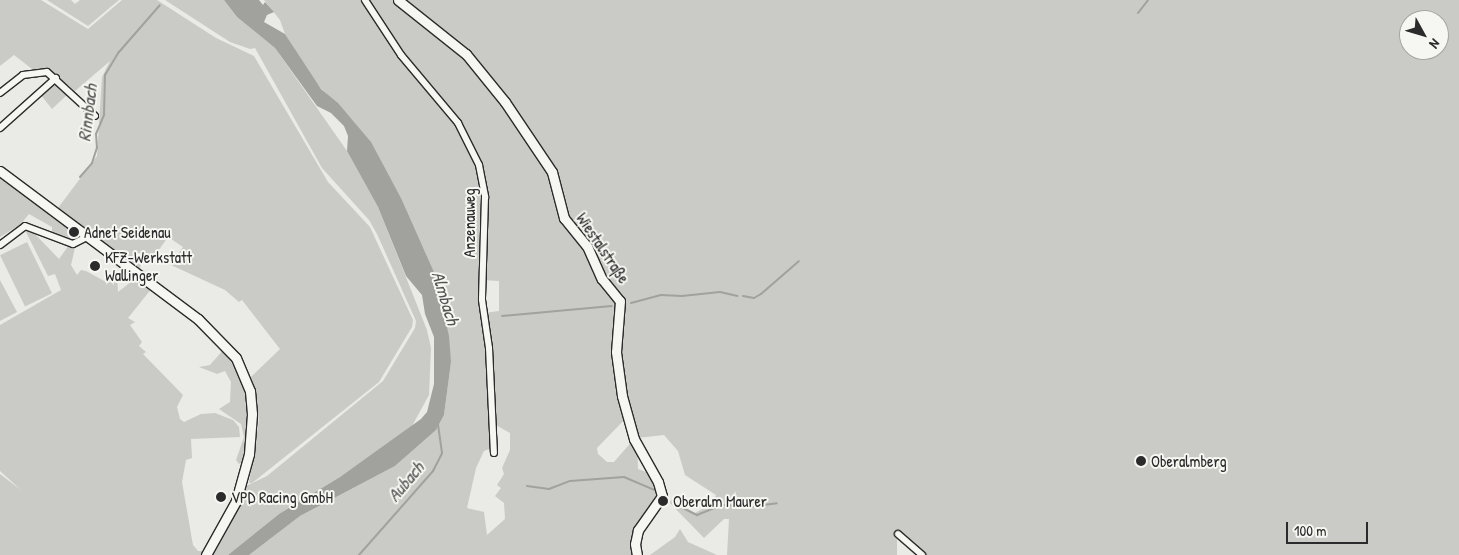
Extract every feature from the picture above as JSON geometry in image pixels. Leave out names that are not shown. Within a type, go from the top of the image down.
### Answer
[{"type":"street","name":"Anzenauweg","points":[[365,0],[401,55],[455,119],[479,166],[485,190],[482,300],[490,355],[494,453]]},
{"type":"street","name":"Wiestalstraße","points":[[398,0],[466,54],[506,102],[552,172],[564,218],[587,246],[602,279],[620,302],[616,352],[622,396],[634,439],[658,482],[662,496],[638,530],[635,544],[637,555]]},
{"type":"street","points":[[0,93],[26,73],[43,72],[56,78],[95,116]]},
{"type":"street","points":[[0,128],[56,78]]},
{"type":"street","points":[[0,171],[210,329],[230,350],[243,371],[250,391],[252,414],[245,473],[230,514],[206,555]]},
{"type":"street","points":[[0,245],[25,226],[73,244],[87,236]]},
{"type":"street","points":[[898,534],[922,555]]},
{"type":"shaded area","points":[[0,0],[41,0],[88,29],[122,0],[157,0],[216,38],[254,56],[328,182],[370,227],[413,320],[412,327],[379,382],[252,483],[249,483],[259,420],[251,377],[280,349],[242,300],[239,302],[225,290],[171,265],[183,247],[168,237],[156,254],[135,253],[142,262],[140,268],[58,208],[97,156],[102,77],[110,61],[75,91],[51,71],[32,69],[14,55],[0,66]]},
{"type":"shaded area","points":[[47,0],[71,0],[75,4],[80,0],[119,0],[88,26]]},
{"type":"shaded area","points":[[165,0],[224,0],[237,17],[275,48],[347,151],[378,207],[427,330],[431,348],[429,395],[412,426],[402,434],[340,477],[279,514],[228,555],[0,555],[0,474],[21,490],[0,471],[0,325],[61,290],[55,274],[48,276],[25,230],[34,233],[59,259],[69,245],[75,248],[71,265],[77,275],[81,270],[86,271],[106,282],[111,275],[117,275],[118,292],[136,278],[152,288],[128,318],[135,322],[130,325],[142,342],[139,346],[146,352],[143,354],[183,395],[177,407],[180,419],[184,422],[201,414],[215,413],[233,420],[239,427],[240,437],[191,439],[192,458],[186,460],[182,482],[193,545],[198,551],[204,551],[240,489],[267,476],[383,381],[415,328],[416,321],[369,220],[322,168],[255,48],[250,49],[230,42]]},
{"type":"shaded area","points":[[224,0],[259,0],[263,5],[265,2],[274,12],[267,15],[264,22],[285,34],[321,89],[338,103],[371,142],[402,200],[434,272],[449,336],[451,362],[444,415],[436,430],[395,466],[300,516],[249,555],[228,555],[279,514],[340,477],[421,419],[427,412],[434,384],[434,337],[425,314],[422,295],[406,276],[378,207],[347,151],[348,136],[344,126],[331,113],[317,106],[275,48],[237,17]]},
{"type":"shaded area","points":[[264,0],[1459,0],[1459,555],[922,555],[897,535],[897,555],[727,555],[729,519],[724,519],[704,538],[669,502],[672,500],[695,513],[713,503],[716,495],[685,475],[678,451],[664,435],[637,438],[638,469],[654,475],[661,489],[641,524],[637,555],[249,555],[300,516],[395,466],[436,430],[444,415],[451,362],[434,272],[402,200],[355,123],[315,82],[285,34],[280,20]],"holes":[[[482,280],[499,281],[499,311],[483,313]],[[627,417],[634,439],[614,462],[607,462],[598,454],[597,448]],[[494,424],[510,433],[510,450],[502,468],[504,474],[497,485],[501,488],[495,496],[504,503],[505,519],[487,535],[484,512],[467,508],[476,468],[484,451],[494,447]]]},
{"type":"shaded area","points":[[55,81],[69,93],[52,109],[40,94]]},
{"type":"shaded area","points":[[0,175],[56,217],[79,239],[71,240],[52,232],[52,227],[29,214],[20,225],[0,237]]},
{"type":"shaded area","points":[[27,242],[52,293],[25,306],[0,255]]},
{"type":"shaded area","points":[[0,280],[17,312],[0,321]]},
{"type":"shaded area","points":[[224,349],[242,382],[248,405],[246,445],[243,462],[239,464],[236,460],[244,437],[241,424],[219,409],[230,402],[231,382],[225,371],[217,374],[199,367],[210,365]]},
{"type":"shaded area","points":[[680,529],[688,542],[717,555],[650,555],[675,537]]},
{"type":"waterway","points":[[1138,13],[1148,0]]},
{"type":"waterway","name":"Rinnbach","points":[[80,177],[92,163],[97,148],[96,134],[104,115],[105,75],[119,52],[160,5]]},
{"type":"waterway","points":[[743,296],[754,298],[761,294],[799,261]]},
{"type":"waterway","points":[[631,303],[661,295],[682,296],[720,292],[738,296]]},
{"type":"waterway","points":[[502,316],[612,306]]},
{"type":"waterway","name":"Aubach","points":[[359,555],[433,471],[442,453],[438,424]]},
{"type":"waterway","points":[[527,486],[549,489],[570,481],[624,477],[657,491]]},
{"type":"waterway","points":[[683,508],[697,515],[722,505],[750,507],[777,503]]},
{"type":"place","name":"Adnet Seidenau","points":[[74,232]]},
{"type":"place","name":"KFZ-Werkstatt Wallinger","points":[[95,266]]},
{"type":"place","name":"Oberalmberg","points":[[1141,461]]},
{"type":"place","name":"VPD Racing GmbH","points":[[221,497]]},
{"type":"place","name":"Oberalm Maurer","points":[[663,501]]},
{"type":"water label","name":"Almbach","points":[[445,298]]}]
